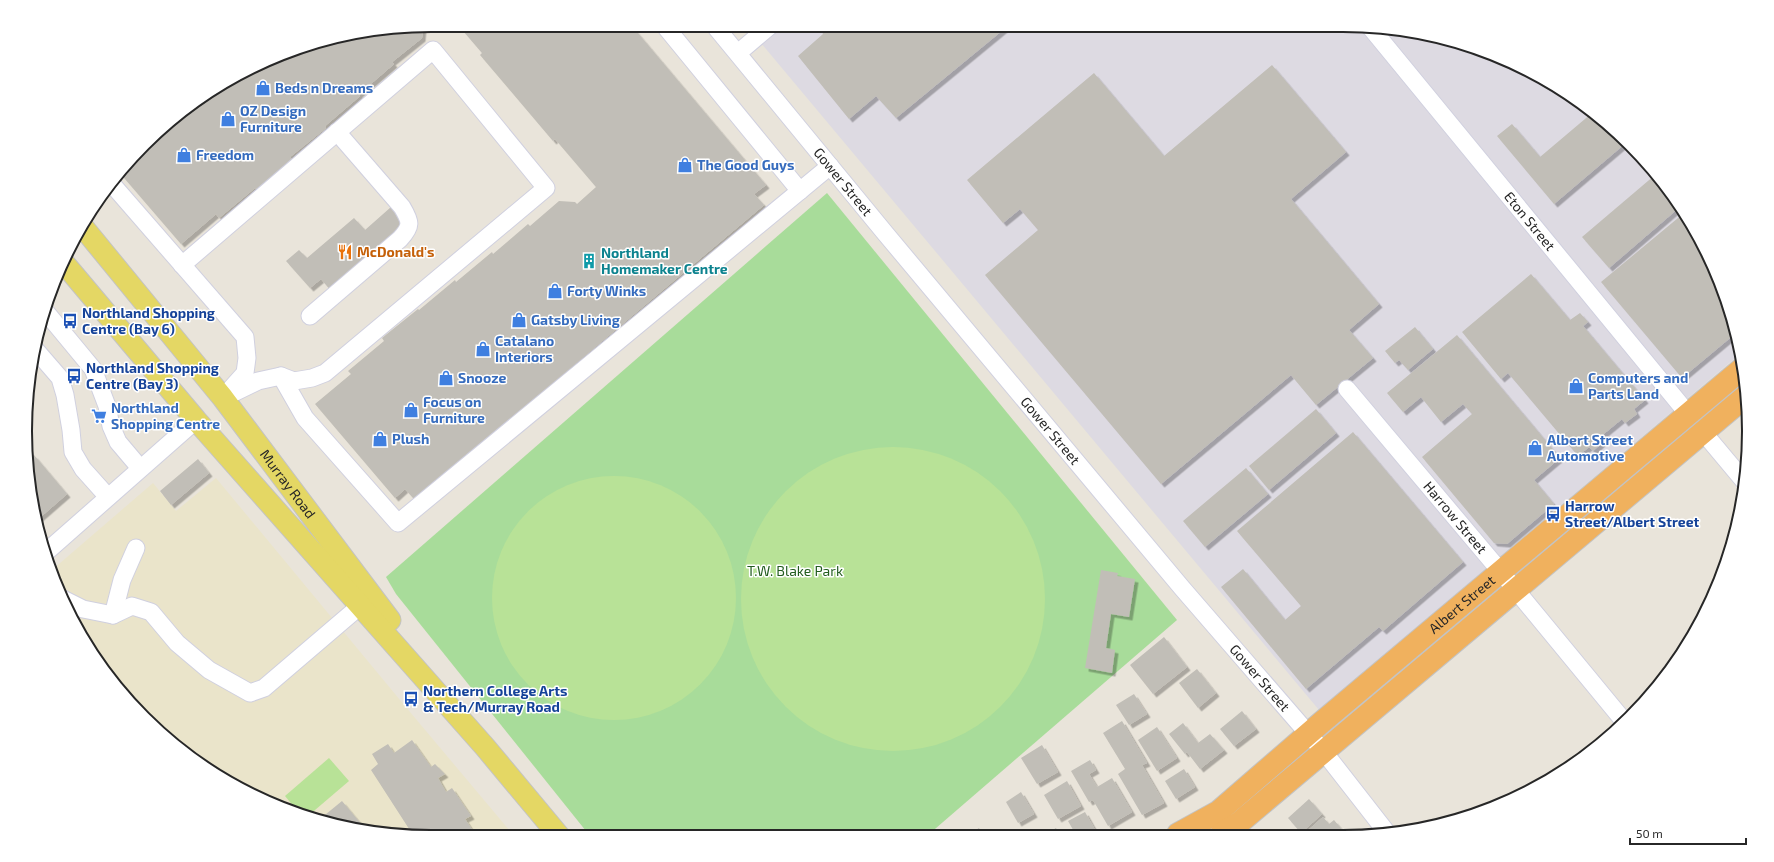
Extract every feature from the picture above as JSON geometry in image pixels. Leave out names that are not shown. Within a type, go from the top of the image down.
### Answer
[{"type":"highway","name":"Albert Street","points":[[1185,830],[1218,812],[1308,734],[1738,372]]},
{"type":"highway","name":"Albert Street","points":[[1227,830],[1240,822],[1324,752],[1515,589],[1741,400]]},
{"type":"highway","points":[[1688,414],[1703,432]]},
{"type":"highway","points":[[1594,493],[1609,511]]},
{"type":"highway","points":[[1538,541],[1552,559]]},
{"type":"main road","name":"Murray Road","points":[[85,230],[223,398],[485,747]]},
{"type":"main road","name":"Murray Road","points":[[67,267],[196,420],[485,747],[555,830]]},
{"type":"main road","points":[[196,420],[223,398]]},
{"type":"street","points":[[670,32],[800,191]]},
{"type":"street","name":"Gower Street","points":[[720,32],[1182,588],[1324,752],[1383,828]]},
{"type":"street","points":[[738,53],[763,32]]},
{"type":"street","name":"Eton Street","points":[[1376,34],[1688,414]]},
{"type":"street","points":[[182,265],[433,50],[546,188],[325,373],[312,378],[294,381],[281,376],[258,381],[223,398]]},
{"type":"street","points":[[310,316],[400,240],[408,230],[409,224],[409,218],[402,207],[337,132]]},
{"type":"street","points":[[281,376],[306,418],[398,523],[830,166]]},
{"type":"street","points":[[115,187],[245,337],[247,358],[245,373],[223,398]]},
{"type":"street","points":[[49,316],[93,369],[107,406],[111,426],[118,442],[140,468]]},
{"type":"street","points":[[40,355],[60,378],[72,430],[73,452],[83,469],[108,497]]},
{"type":"street","name":"Harrow Street","points":[[1347,389],[1621,717]]},
{"type":"street","points":[[50,549],[196,420]]},
{"type":"street","points":[[1703,432],[1740,476]]},
{"type":"street","points":[[113,615],[122,580],[136,548]]},
{"type":"street","points":[[71,603],[83,609],[113,615],[132,606],[151,612],[177,643],[209,670],[250,693],[264,688],[360,606]]},
{"type":"shaded area","points":[[752,32],[1343,32],[1395,35],[1471,53],[1496,62],[1543,85],[1586,114],[1606,131],[1643,168],[1660,188],[1689,232],[1712,278],[1721,303],[1735,358],[1319,710]]},
{"type":"shaded area","points":[[216,478],[509,830],[431,830],[379,827],[303,809],[278,800],[231,777],[188,748],[149,713],[114,674],[99,653],[73,607],[56,567],[153,483],[176,511]]},
{"type":"green space","name":"T.W. Blake Park","points":[[827,193],[1177,620],[934,830],[585,830],[396,594],[386,577]]},
{"type":"green space","points":[[878,447],[908,447],[937,453],[965,465],[990,481],[1011,502],[1027,527],[1039,555],[1043,569],[1045,599],[1043,629],[1034,657],[1020,684],[1001,707],[978,726],[951,740],[923,749],[908,751],[878,751],[849,745],[821,733],[796,717],[775,696],[759,671],[747,643],[741,614],[741,584],[747,555],[759,527],[775,502],[796,481],[821,465],[849,453]]},
{"type":"green space","points":[[602,476],[626,476],[649,481],[672,490],[682,496],[700,512],[716,530],[727,551],[734,574],[736,598],[734,622],[727,645],[716,666],[700,684],[682,700],[661,711],[626,720],[602,720],[567,711],[546,700],[528,684],[512,666],[501,645],[494,622],[492,610],[492,586],[501,551],[512,530],[528,512],[546,496],[567,485],[590,478]]},
{"type":"green space","points":[[329,758],[349,781],[313,812],[293,805],[285,796]]},
{"type":"building","points":[[422,32],[422,38],[392,62],[394,64],[325,126],[326,128],[290,157],[292,159],[257,189],[255,188],[219,218],[216,214],[181,244],[123,177],[168,131],[188,114],[231,85],[278,62],[303,53],[353,40],[379,35]]},
{"type":"building","name":"Northland Homemaker Centre","points":[[464,32],[637,32],[766,185],[754,194],[764,205],[414,499],[405,489],[395,498],[315,404],[351,374],[348,371],[384,341],[382,338],[455,280],[456,282],[492,252],[493,254],[528,224],[530,226],[559,201],[575,202],[577,204],[596,187],[555,139],[553,141],[480,55],[482,53]]},
{"type":"building","points":[[822,32],[1000,32],[896,118],[876,96],[849,119],[798,56],[823,34]]},
{"type":"building","points":[[1272,65],[1346,152],[1291,199],[1379,304],[1349,330],[1373,358],[1316,405],[1291,375],[1161,484],[985,275],[1038,230],[1020,209],[1003,223],[967,180],[1094,73],[1164,156]]},
{"type":"building","points":[[1588,116],[1622,146],[1554,204],[1497,136],[1512,124],[1540,157]]},
{"type":"building","points":[[1651,178],[1676,210],[1609,268],[1582,237]]},
{"type":"building","points":[[391,207],[408,226],[332,292],[321,279],[310,288],[286,261],[299,250],[307,258],[354,218],[365,230]]},
{"type":"building","points":[[1680,217],[1712,278],[1721,303],[1730,338],[1682,378],[1601,282]]},
{"type":"building","name":"Computers and Parts Land","points":[[1531,274],[1570,320],[1580,313],[1588,322],[1583,326],[1645,400],[1634,409],[1637,414],[1625,423],[1622,419],[1600,437],[1604,441],[1593,451],[1589,447],[1578,456],[1508,373],[1501,379],[1462,332]]},
{"type":"building","points":[[1415,327],[1433,349],[1408,370],[1399,360],[1395,363],[1385,351]]},
{"type":"building","points":[[1457,335],[1560,458],[1534,480],[1554,504],[1507,544],[1494,543],[1422,457],[1472,414],[1463,404],[1441,422],[1421,397],[1403,412],[1387,393]]},
{"type":"building","points":[[1316,409],[1336,433],[1269,490],[1249,466]]},
{"type":"building","points":[[1353,432],[1463,562],[1383,631],[1379,627],[1306,689],[1221,587],[1243,569],[1285,620],[1301,606],[1237,531]]},
{"type":"building","points":[[34,455],[67,494],[42,516],[35,483]]},
{"type":"building","points":[[198,459],[209,473],[171,505],[160,491]]},
{"type":"building","points":[[1246,468],[1268,494],[1205,547],[1183,521]]},
{"type":"building","points":[[1101,570],[1118,573],[1117,576],[1135,579],[1129,617],[1111,614],[1106,648],[1115,650],[1112,673],[1085,668]]},
{"type":"building","points":[[1164,637],[1187,667],[1153,694],[1130,665]]},
{"type":"building","points":[[1197,669],[1216,693],[1198,708],[1179,683]]},
{"type":"building","points":[[1134,694],[1147,714],[1129,725],[1116,705]]},
{"type":"building","points":[[1242,711],[1256,729],[1234,746],[1220,729]]},
{"type":"building","points":[[1122,721],[1147,763],[1142,765],[1164,803],[1142,815],[1118,774],[1125,769],[1103,733]]},
{"type":"building","points":[[1183,723],[1198,743],[1210,734],[1224,750],[1200,769],[1187,752],[1185,754],[1169,734]]},
{"type":"building","points":[[1157,727],[1177,758],[1157,771],[1138,740]]},
{"type":"building","points":[[412,740],[431,767],[435,764],[445,774],[438,778],[446,792],[452,788],[471,816],[465,819],[472,830],[409,829],[371,770],[378,764],[372,754],[388,744],[394,753]]},
{"type":"building","points":[[1042,745],[1058,772],[1037,784],[1021,758]]},
{"type":"building","points":[[1090,760],[1096,770],[1089,774],[1097,787],[1112,778],[1132,812],[1108,826],[1093,800],[1089,802],[1071,771]]},
{"type":"building","points":[[1184,769],[1195,787],[1176,799],[1165,781]]},
{"type":"building","points":[[1067,781],[1081,806],[1058,819],[1044,795]]},
{"type":"building","points":[[1021,792],[1034,814],[1018,823],[1006,802]]},
{"type":"building","points":[[1309,799],[1322,814],[1304,830],[1298,830],[1288,818]]},
{"type":"building","points":[[342,801],[361,823],[353,822],[325,815]]},
{"type":"building","points":[[1085,812],[1095,830],[1073,830],[1068,821]]},
{"type":"building","points":[[1323,817],[1329,824],[1334,820],[1342,830],[1308,830]]},
{"type":"place","name":"Beds n Dreams","points":[[263,88]]},
{"type":"place","name":"OZ Design Furniture","points":[[228,119]]},
{"type":"place","name":"Freedom","points":[[184,155]]},
{"type":"place","name":"The Good Guys","points":[[685,165]]},
{"type":"place","name":"McDonald's","points":[[345,252]]},
{"type":"place","name":"Northland Homemaker Centre","points":[[589,261]]},
{"type":"place","name":"Forty Winks","points":[[555,291]]},
{"type":"place","name":"Gatsby Living","points":[[519,320]]},
{"type":"place","name":"Northland Shopping Centre (Bay 6)","points":[[70,321]]},
{"type":"place","name":"Catalano Interiors","points":[[483,349]]},
{"type":"place","name":"Northland Shopping Centre (Bay 3)","points":[[74,376]]},
{"type":"place","name":"Snooze","points":[[446,378]]},
{"type":"place","name":"Computers and Parts Land","points":[[1576,386]]},
{"type":"place","name":"Focus on Furniture","points":[[411,410]]},
{"type":"place","name":"Northland Shopping Centre","points":[[99,416]]},
{"type":"place","name":"Plush","points":[[380,439]]},
{"type":"place","name":"Albert Street Automotive","points":[[1535,448]]},
{"type":"place","name":"Harrow Street/Albert Street","points":[[1553,514]]},
{"type":"place","name":"Northern College Arts & Tech/Murray Road","points":[[411,699]]}]
